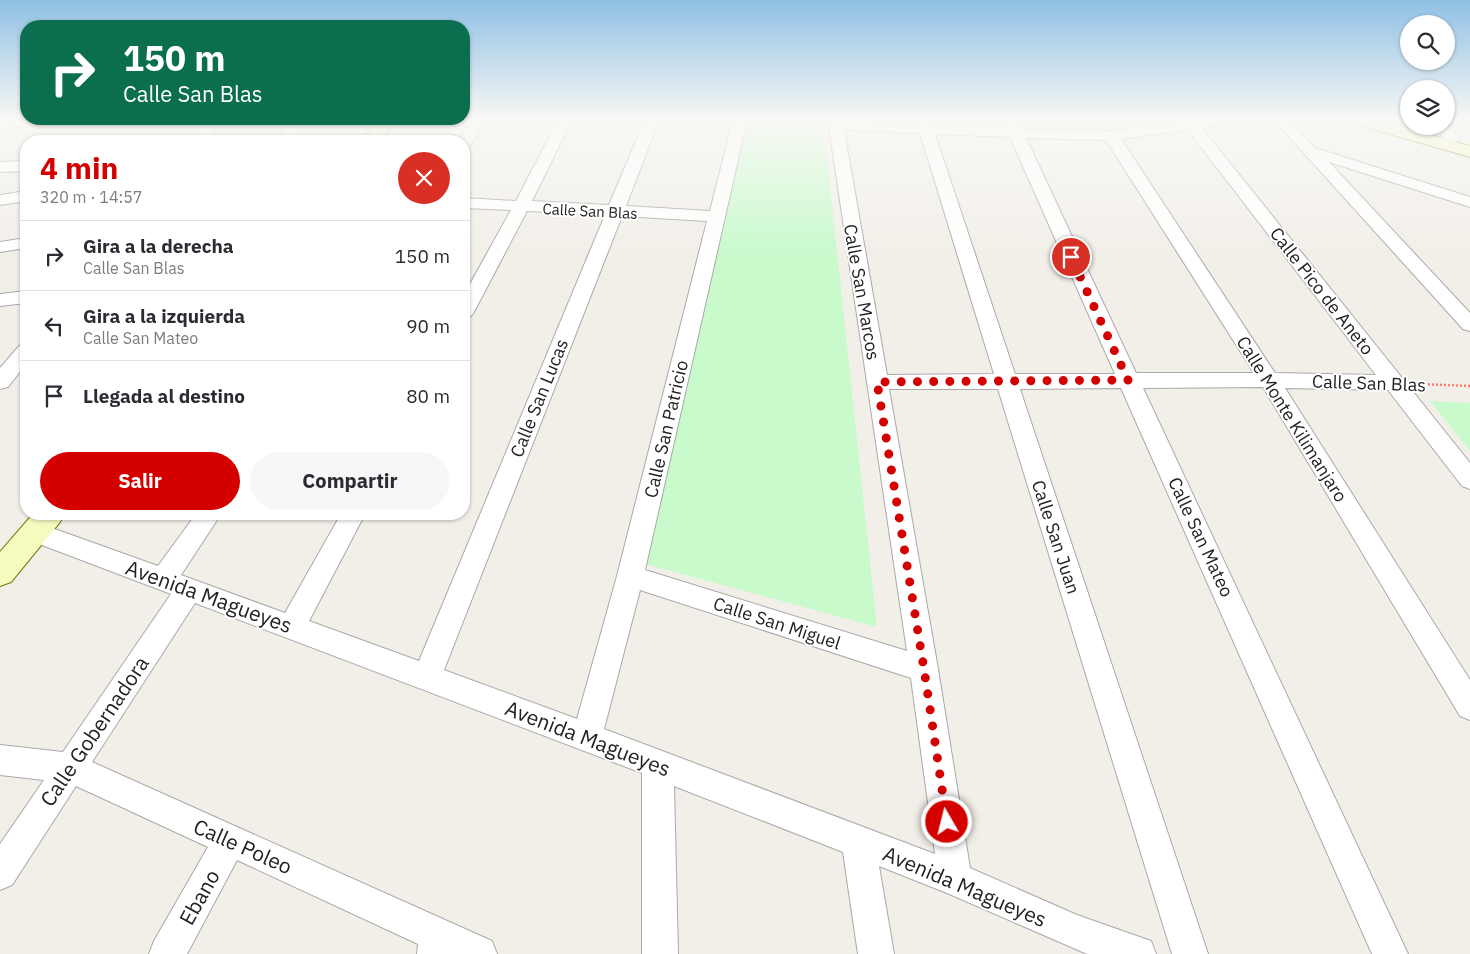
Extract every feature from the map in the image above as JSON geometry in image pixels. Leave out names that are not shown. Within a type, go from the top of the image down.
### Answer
[{"type":"main road","points":[[0,573],[42,523]]},
{"type":"street","points":[[470,301],[542,165]]},
{"type":"street","name":"Calle San Lucas","points":[[427,676],[634,165]]},
{"type":"street","name":"Calle San Patricio","points":[[587,737],[630,576],[729,165]]},
{"type":"street","name":"Calle San Marcos","points":[[842,165],[924,669],[955,879]]},
{"type":"street","name":"Calle San Juan","points":[[937,165],[1190,954]]},
{"type":"street","name":"Calle San Mateo","points":[[1029,165],[1225,589],[1390,954]]},
{"type":"street","name":"Calle Monte Kilimanjaro","points":[[1129,165],[1269,380],[1470,706]]},
{"type":"street","name":"Calle Pico de Aneto","points":[[1223,165],[1470,480]]},
{"type":"street","points":[[1321,165],[1470,325]]},
{"type":"street","points":[[1353,165],[1462,199],[1470,212]]},
{"type":"street","points":[[0,167],[20,166]]},
{"type":"street","points":[[0,200],[20,197]]},
{"type":"street","name":"Calle San Blas","points":[[470,203],[716,216]]},
{"type":"street","points":[[0,247],[20,244]]},
{"type":"street","points":[[0,300],[20,298]]},
{"type":"street","points":[[0,382],[20,358]]},
{"type":"street","name":"Calle San Blas","points":[[877,382],[1269,380],[1395,383]]},
{"type":"street","name":"Calle Gobernadora","points":[[0,873],[69,768],[177,584],[206,520]]},
{"type":"street","points":[[292,627],[351,520]]},
{"type":"street","name":"Avenida Magueyes","points":[[42,523],[177,584],[427,676],[955,879],[1077,943],[1138,954]]},
{"type":"street","name":"Calle San Miguel","points":[[630,576],[924,669]]},
{"type":"street","name":"Calle Poleo","points":[[0,760],[69,768],[230,841],[436,944],[478,954]]},
{"type":"street","points":[[658,765],[660,954]]},
{"type":"street","name":"Ebano","points":[[167,954],[230,841]]},
{"type":"street","points":[[858,842],[876,954]]},
{"type":"path","name":"Calle San Blas","points":[[1395,383],[1470,386]]},
{"type":"green space","points":[[735,165],[828,165],[877,627],[641,563]]},
{"type":"green space","points":[[1430,401],[1470,403],[1470,451]]},
{"type":"route","points":[[947,822],[877,382],[1128,380],[1071,257]]}]
